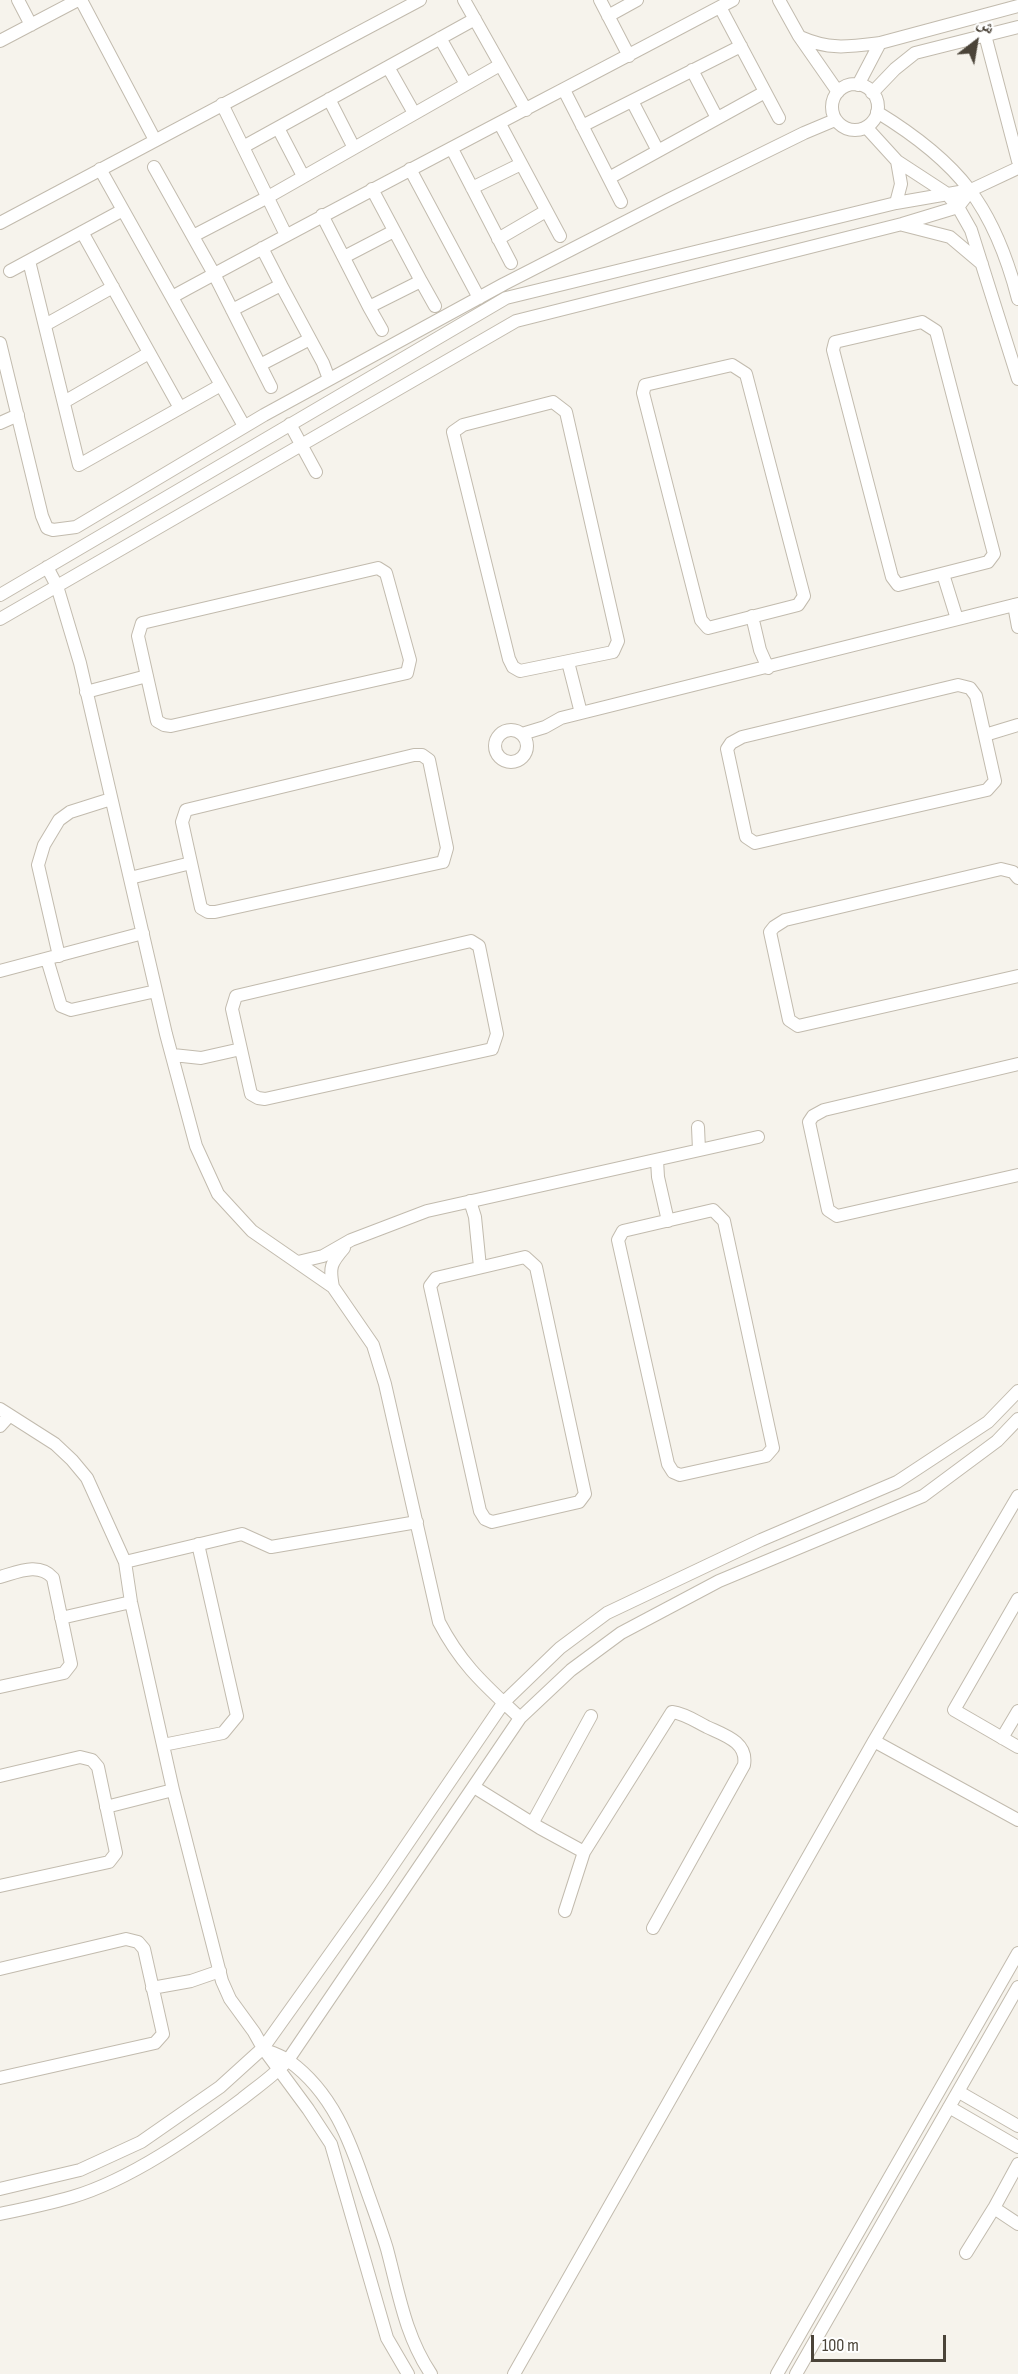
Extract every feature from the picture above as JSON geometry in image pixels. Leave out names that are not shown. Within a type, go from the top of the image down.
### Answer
[{"type":"street","points":[[18,0],[31,25]]},
{"type":"street","points":[[0,41],[79,0],[155,140]]},
{"type":"street","points":[[0,223],[420,0]]},
{"type":"street","points":[[464,0],[526,111]]},
{"type":"street","points":[[600,0],[629,56]]},
{"type":"street","points":[[608,16],[637,0]]},
{"type":"street","points":[[172,297],[322,215],[526,111],[733,0]]},
{"type":"street","points":[[779,0],[799,36],[838,92]]},
{"type":"street","points":[[799,36],[816,44],[843,48],[880,43],[1018,6]]},
{"type":"street","points":[[720,7],[779,118]]},
{"type":"street","points":[[243,147],[475,19]]},
{"type":"street","points":[[872,93],[895,69],[915,53],[1018,27]]},
{"type":"street","points":[[911,35],[915,53]]},
{"type":"street","points":[[985,35],[1018,161]]},
{"type":"street","points":[[440,38],[466,84]]},
{"type":"street","points":[[858,85],[880,43]]},
{"type":"street","points":[[582,126],[741,46]]},
{"type":"street","points":[[193,236],[354,148],[500,64]]},
{"type":"street","points":[[388,67],[414,114]]},
{"type":"street","points":[[692,70],[717,118]]},
{"type":"street","points":[[858,85],[872,93],[877,111],[874,120],[866,127],[851,130],[835,120],[832,107],[838,92],[845,87],[858,85]]},
{"type":"street","points":[[564,90],[621,202]]},
{"type":"street","points":[[609,178],[765,92]]},
{"type":"street","points":[[330,99],[354,148]]},
{"type":"street","points":[[632,101],[658,151]]},
{"type":"street","points":[[222,104],[286,235]]},
{"type":"street","points":[[877,111],[928,147],[956,172],[971,190],[989,218],[1011,271],[1018,299]]},
{"type":"street","points":[[0,343],[42,516],[47,528],[53,530],[76,526],[244,426],[479,298],[669,200],[835,120]]},
{"type":"street","points":[[500,124],[560,236]]},
{"type":"street","points":[[866,127],[897,161],[946,193],[972,230],[1018,379]]},
{"type":"street","points":[[278,128],[303,176]]},
{"type":"street","points":[[452,148],[511,263]]},
{"type":"street","points":[[896,203],[901,184],[897,161]]},
{"type":"street","points":[[472,188],[521,164]]},
{"type":"street","points":[[154,167],[214,274],[271,387]]},
{"type":"street","points":[[0,595],[506,298],[896,203],[971,190],[1018,168]]},
{"type":"street","points":[[100,169],[244,426]]},
{"type":"street","points":[[410,170],[479,298]]},
{"type":"street","points":[[372,189],[435,306]]},
{"type":"street","points":[[0,619],[516,321],[741,263],[902,225],[958,207],[971,190]]},
{"type":"street","points":[[10,271],[123,210]]},
{"type":"street","points":[[498,239],[546,211]]},
{"type":"street","points":[[322,215],[382,330]]},
{"type":"street","points":[[902,225],[950,237],[984,265]]},
{"type":"street","points":[[344,257],[394,231]]},
{"type":"street","points":[[82,232],[180,408]]},
{"type":"street","points":[[258,250],[269,262],[310,339],[328,379]]},
{"type":"street","points":[[29,261],[79,465],[221,385]]},
{"type":"street","points":[[369,307],[421,281]]},
{"type":"street","points":[[232,310],[281,285]]},
{"type":"street","points":[[45,324],[112,287]]},
{"type":"street","points":[[922,322],[936,331],[994,554],[988,562],[942,574],[898,585],[892,577],[833,350],[835,342],[922,322]]},
{"type":"street","points":[[260,365],[310,339]]},
{"type":"street","points":[[64,402],[149,353]]},
{"type":"street","points":[[732,365],[746,374],[804,596],[798,605],[752,616],[708,628],[701,620],[643,393],[645,385],[732,365]]},
{"type":"street","points":[[553,402],[566,412],[618,641],[614,652],[568,662],[520,671],[513,667],[509,659],[453,432],[463,425],[553,402]]},
{"type":"street","points":[[0,423],[18,416]]},
{"type":"street","points":[[290,424],[316,472]]},
{"type":"street","points":[[47,567],[57,586],[86,692],[156,991],[196,1146],[218,1194],[252,1231],[333,1287],[373,1345],[385,1384],[440,1622],[456,1654],[473,1674],[520,1718]]},
{"type":"street","points":[[378,568],[386,573],[411,660],[407,673],[399,676],[171,726],[157,721],[147,676],[138,636],[142,623],[378,568]]},
{"type":"street","points":[[942,574],[957,619]]},
{"type":"street","points":[[522,734],[545,727],[561,718],[1016,605],[1018,627]]},
{"type":"street","points":[[752,616],[760,651],[768,668]]},
{"type":"street","points":[[568,662],[581,714]]},
{"type":"street","points":[[86,692],[147,676]]},
{"type":"street","points":[[958,686],[970,688],[976,696],[985,735],[995,781],[987,790],[755,843],[746,837],[727,749],[731,743],[742,736],[958,686]]},
{"type":"street","points":[[985,735],[1018,725]]},
{"type":"street","points":[[414,755],[422,755],[429,760],[447,848],[442,862],[215,912],[208,912],[201,908],[191,863],[182,822],[186,810],[414,755]]},
{"type":"street","points":[[111,799],[70,812],[59,820],[44,845],[38,865],[61,1006],[71,1010],[156,991]]},
{"type":"street","points":[[130,878],[191,863]]},
{"type":"street","points":[[1018,878],[1013,872],[1001,869],[785,920],[770,932],[789,1020],[798,1026],[1018,976]]},
{"type":"street","points":[[0,971],[143,933]]},
{"type":"street","points":[[471,941],[480,946],[497,1034],[492,1049],[265,1099],[251,1094],[241,1049],[232,1009],[236,996],[464,942],[471,941]]},
{"type":"street","points":[[173,1055],[201,1058],[241,1049]]},
{"type":"street","points":[[1018,1064],[824,1110],[813,1116],[809,1122],[828,1210],[837,1216],[1018,1175]]},
{"type":"street","points":[[698,1127],[699,1150]]},
{"type":"street","points":[[298,1262],[322,1256],[351,1240],[427,1211],[758,1137]]},
{"type":"street","points":[[657,1160],[658,1177],[668,1221]]},
{"type":"street","points":[[470,1201],[475,1217],[480,1267]]},
{"type":"street","points":[[713,1210],[724,1221],[773,1448],[766,1455],[680,1475],[673,1472],[668,1464],[618,1248],[618,1240],[623,1232],[668,1221],[713,1210]]},
{"type":"street","points":[[333,1287],[330,1271],[333,1262],[351,1240]]},
{"type":"street","points":[[525,1257],[536,1267],[585,1494],[579,1502],[492,1522],[485,1519],[480,1511],[430,1294],[430,1286],[436,1278],[480,1267],[525,1257]]},
{"type":"street","points":[[0,2189],[80,2170],[141,2142],[220,2087],[263,2048],[380,1884],[504,1702],[560,1648],[607,1612],[761,1540],[897,1482],[988,1422],[1018,1391]]},
{"type":"street","points":[[0,1426],[5,1413],[55,1444],[87,1478],[124,1562],[172,1790],[220,1971],[231,1999],[278,2071],[308,2109],[331,2144],[387,2338],[408,2374]]},
{"type":"street","points":[[0,2214],[73,2197],[122,2176],[174,2146],[224,2113],[278,2071],[288,2060],[520,1718],[571,1670],[621,1633],[719,1581],[923,1496],[997,1440],[1018,1419]]},
{"type":"street","points":[[514,2374],[874,1741],[1018,1496]]},
{"type":"street","points":[[124,1562],[242,1534],[271,1547],[417,1522]]},
{"type":"street","points":[[163,1745],[223,1733],[237,1716],[198,1544]]},
{"type":"street","points":[[0,1577],[35,1568],[47,1571],[53,1578],[71,1664],[64,1673],[0,1687]]},
{"type":"street","points":[[1018,1599],[954,1710],[1018,1747]]},
{"type":"street","points":[[62,1618],[131,1602]]},
{"type":"street","points":[[1002,1738],[1018,1711]]},
{"type":"street","points":[[566,1911],[584,1852],[672,1712],[682,1713],[708,1728],[721,1732],[739,1744],[745,1758],[744,1765],[653,1928]]},
{"type":"street","points":[[532,1822],[591,1716]]},
{"type":"street","points":[[874,1741],[1018,1820]]},
{"type":"street","points":[[0,1776],[80,1757],[92,1760],[98,1767],[116,1853],[109,1862],[0,1887]]},
{"type":"street","points":[[474,1787],[584,1852]]},
{"type":"street","points":[[106,1806],[172,1790]]},
{"type":"street","points":[[0,1968],[126,1939],[138,1942],[144,1949],[163,2034],[155,2043],[0,2078]]},
{"type":"street","points":[[777,2374],[1018,1953]]},
{"type":"street","points":[[152,1988],[191,1981],[220,1971]]},
{"type":"street","points":[[796,2374],[1018,1987]]},
{"type":"street","points":[[263,2048],[288,2060],[312,2082],[331,2106],[349,2137],[386,2246],[407,2327],[417,2353],[431,2374]]},
{"type":"street","points":[[959,2092],[1018,2126]]},
{"type":"street","points":[[949,2107],[1018,2147]]},
{"type":"street","points":[[966,2253],[1018,2164]]},
{"type":"street","points":[[993,2208],[1018,2224]]}]
